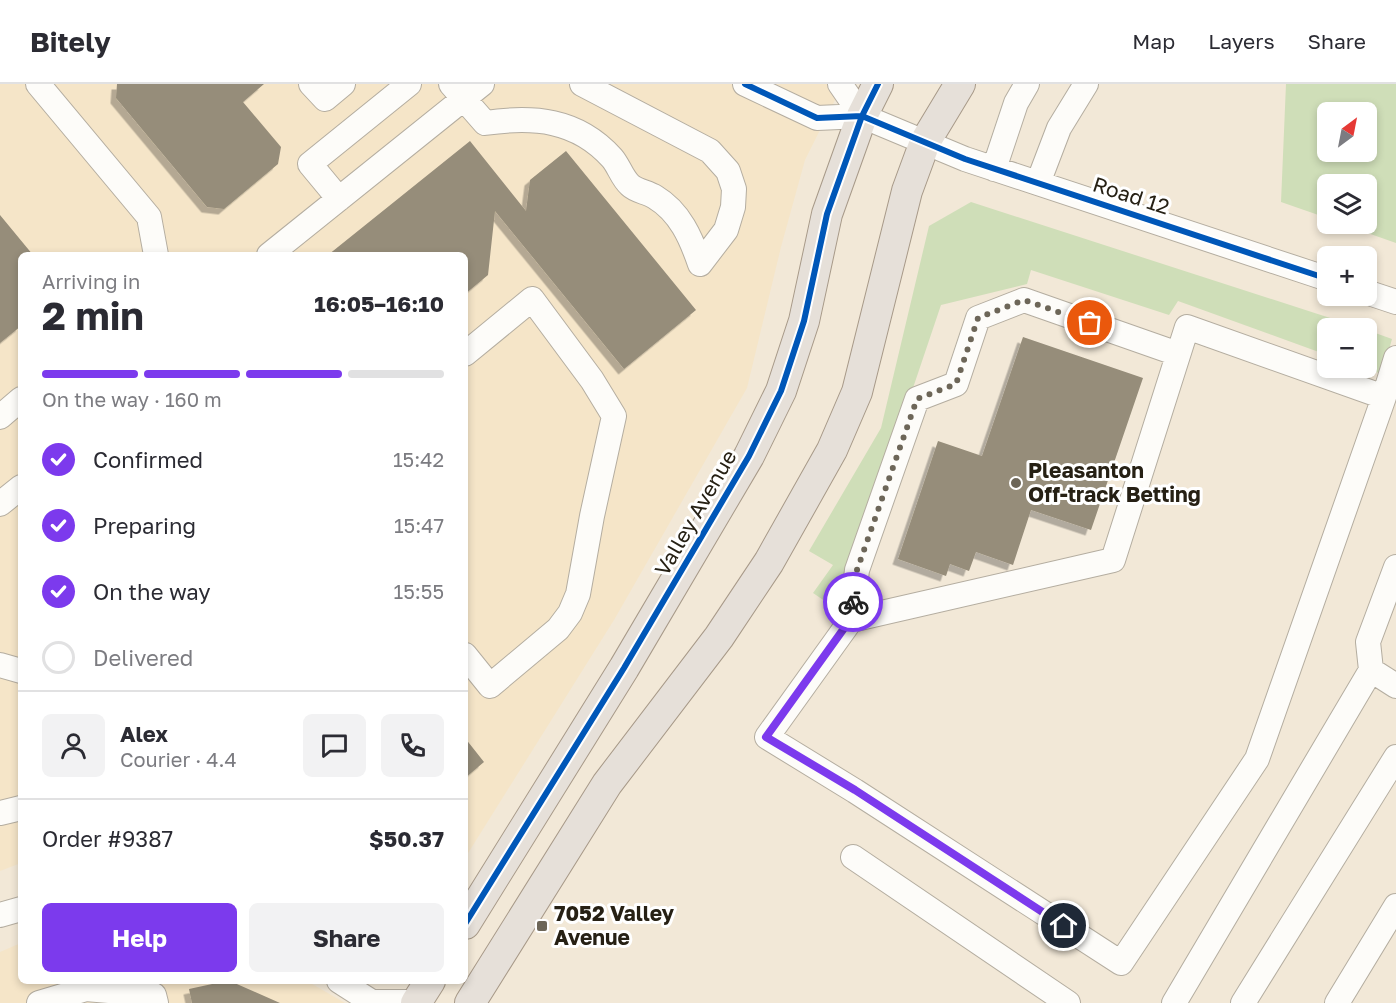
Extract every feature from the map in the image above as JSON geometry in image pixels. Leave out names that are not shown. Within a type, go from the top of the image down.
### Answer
[{"type":"main road","name":"Valley Avenue","points":[[468,919],[630,658],[758,438],[781,391],[804,321],[827,214],[862,116],[878,84]]},
{"type":"main road","points":[[470,1003],[607,784],[719,637],[769,562],[832,450],[857,392],[907,191],[925,142],[960,84]]},
{"type":"street","points":[[38,84],[149,217],[155,252]]},
{"type":"street","points":[[311,84],[325,99],[344,84]]},
{"type":"street","points":[[339,199],[310,164],[409,84]]},
{"type":"street","points":[[273,252],[339,199],[466,89],[485,123],[534,119],[561,125],[589,137],[613,159],[630,186],[655,197],[676,214],[691,237],[700,264],[726,230],[733,207],[734,189],[728,171],[710,151],[582,84]]},
{"type":"street","points":[[746,84],[817,118],[862,116]]},
{"type":"street","points":[[840,84],[862,116]]},
{"type":"street","points":[[994,169],[1016,103],[1028,84]]},
{"type":"street","points":[[1038,183],[1059,128],[1086,84]]},
{"type":"street","name":"Road 12","points":[[862,116],[994,169],[1317,275]]},
{"type":"street","points":[[1377,296],[1396,302]]},
{"type":"street","points":[[468,352],[532,299],[592,380],[615,416],[592,516],[578,594],[570,613],[558,629],[490,686],[468,659]]},
{"type":"street","points":[[1178,354],[1024,300],[978,318],[956,384],[917,399],[857,570],[850,620],[766,737],[855,790],[1120,963],[1257,759],[1396,358]]},
{"type":"street","points":[[850,620],[1113,560],[1187,327],[1384,397]]},
{"type":"street","points":[[0,417],[18,402]]},
{"type":"street","points":[[0,504],[18,489]]},
{"type":"street","points":[[1174,1003],[1371,670],[1368,642],[1396,567]]},
{"type":"street","points":[[0,665],[18,670]]},
{"type":"street","points":[[1371,670],[1396,686]]},
{"type":"street","points":[[1243,1003],[1396,757]]},
{"type":"street","points":[[0,813],[18,809]]},
{"type":"street","points":[[854,857],[1068,1003]]},
{"type":"street","points":[[1337,1003],[1396,906]]},
{"type":"street","points":[[0,915],[18,910]]},
{"type":"street","points":[[344,984],[372,1002],[417,994]]},
{"type":"street","points":[[39,1003],[86,989],[154,995],[156,1003]]},
{"type":"shaded area","points":[[0,84],[843,84],[805,160],[781,247],[747,388],[614,620],[468,853],[468,252],[18,252],[18,864],[0,871]]},
{"type":"shaded area","points":[[18,944],[18,984],[312,984],[345,1003],[0,1003],[0,952]]},
{"type":"green space","points":[[1286,84],[1396,84],[1396,243],[1370,234],[1377,234],[1377,174],[1317,174],[1317,215],[1281,202]]},
{"type":"green space","points":[[971,202],[1330,318],[1317,318],[1317,351],[1178,301],[1169,315],[1031,270],[1027,284],[941,305],[838,610],[813,593],[833,565],[809,551],[881,428],[929,226]]},
{"type":"green space","points":[[1377,334],[1392,339],[1382,374],[1377,372]]},
{"type":"building","points":[[117,84],[264,84],[243,102],[281,147],[278,164],[224,209],[207,207],[116,98]]},
{"type":"building","points":[[470,141],[526,211],[530,180],[566,151],[696,310],[624,369],[495,211],[488,275],[468,292],[468,252],[332,252]]},
{"type":"building","points":[[0,215],[31,252],[18,252],[18,328],[0,343]]},
{"type":"building","name":"Pleasanton Off-track Betting","points":[[1023,337],[1143,378],[1091,530],[1031,510],[1013,565],[976,552],[969,571],[950,564],[946,576],[898,559],[938,441],[982,456]]},
{"type":"building","points":[[468,742],[484,762],[468,775]]},
{"type":"building","points":[[212,984],[237,984],[280,1003],[192,1003],[189,989]]},
{"type":"cycle path","points":[[745,84],[817,118],[862,116],[965,159],[1317,275]]},
{"type":"cycle path","points":[[468,919],[624,668],[749,456],[781,391],[804,321],[827,214],[862,116],[878,84]]},
{"type":"way so far","points":[[853,602],[857,570],[917,399],[956,384],[978,318],[1024,300],[1090,323]]},
{"type":"place","name":"Pleasanton Off-track Betting","points":[[1016,483]]},
{"type":"place","name":"7052 Valley Avenue","points":[[542,926]]},
{"type":"route","points":[[853,602],[850,620],[766,737],[855,790],[1064,926]]}]
